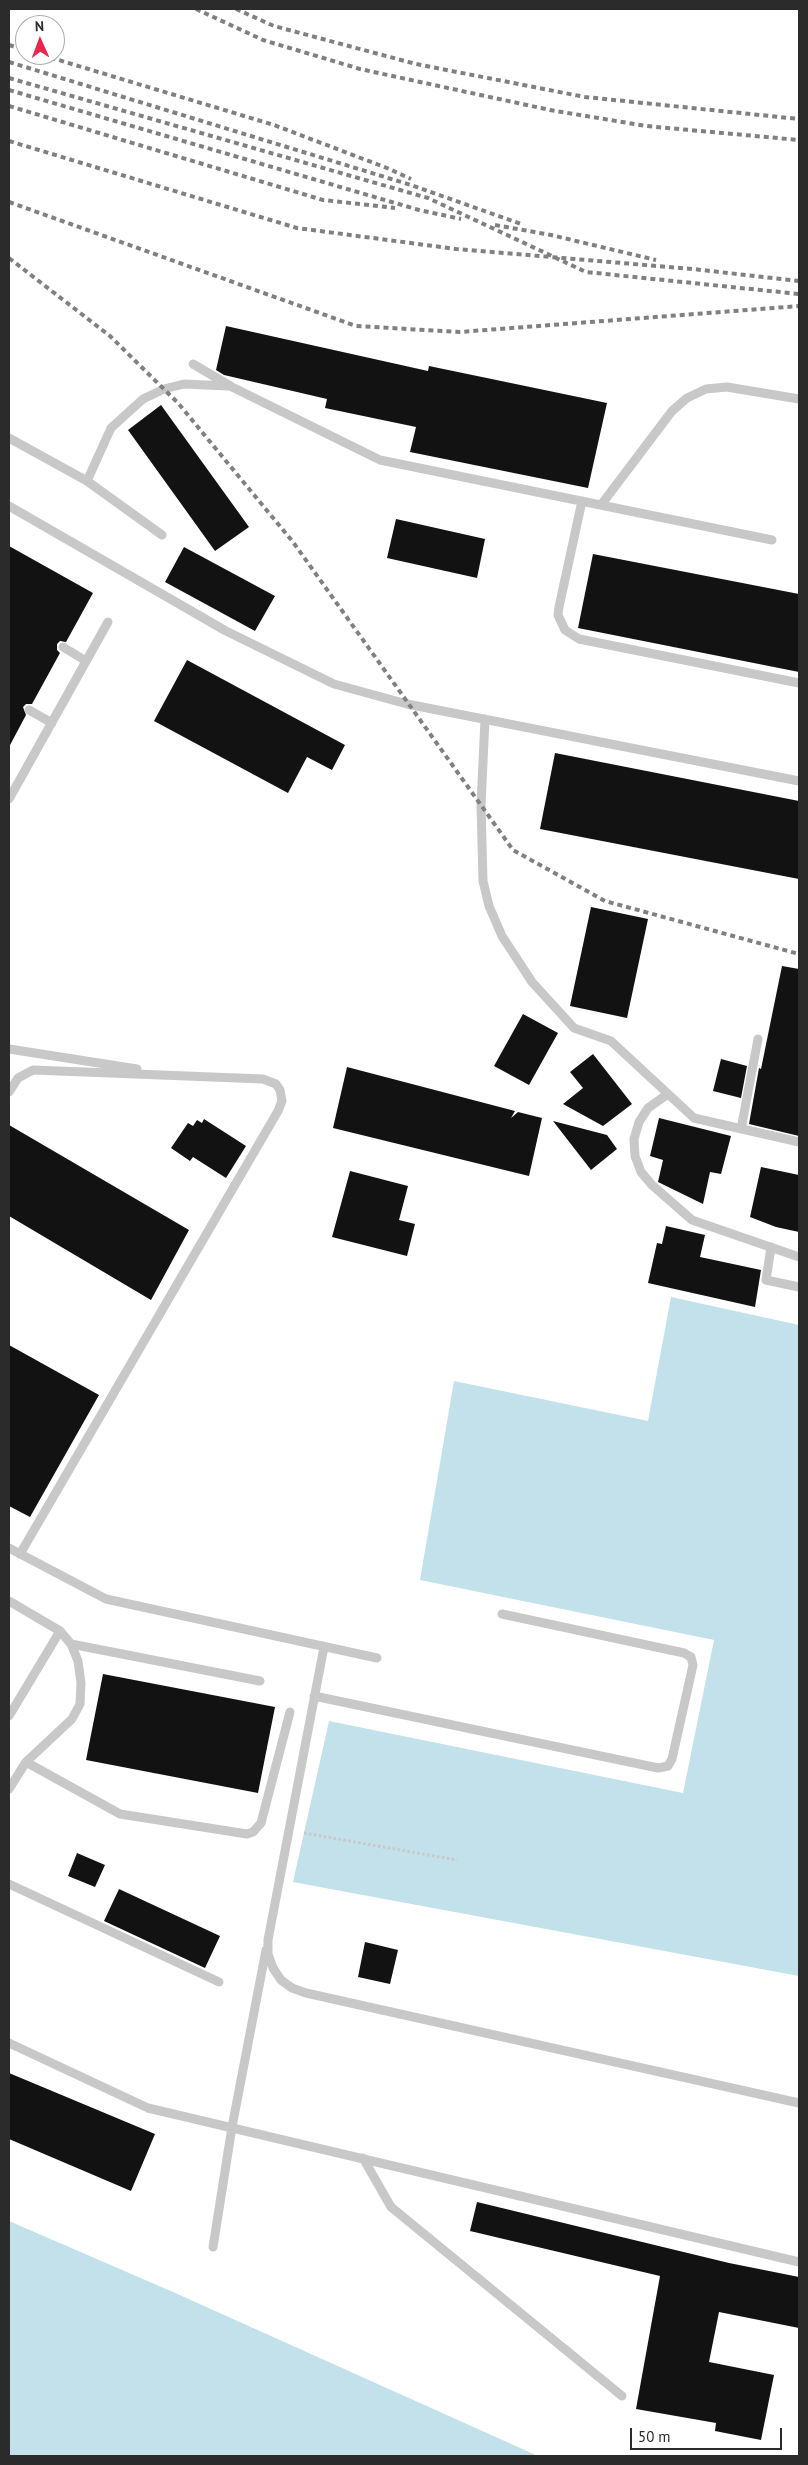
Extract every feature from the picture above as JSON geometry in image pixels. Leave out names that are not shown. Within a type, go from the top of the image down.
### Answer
[{"type":"lane","points":[[193,364],[232,387],[380,460],[772,540]]},
{"type":"lane","points":[[87,481],[111,428],[143,399],[184,384],[232,387]]},
{"type":"lane","points":[[601,505],[672,411],[687,398],[706,389],[727,387],[799,399]]},
{"type":"lane","points":[[9,438],[87,481],[162,535]]},
{"type":"lane","points":[[582,501],[559,607],[558,615],[565,630],[580,639],[799,683]]},
{"type":"lane","points":[[9,506],[226,632],[334,684],[406,704],[799,782]]},
{"type":"lane","points":[[9,799],[12,785],[52,723],[108,622]]},
{"type":"lane","points":[[63,647],[86,661]]},
{"type":"lane","points":[[29,710],[52,723]]},
{"type":"lane","points":[[485,719],[481,805],[483,880],[489,906],[502,936],[532,982],[574,1028],[611,1041],[694,1118],[799,1142]]},
{"type":"lane","points":[[741,1129],[758,1039]]},
{"type":"lane","points":[[9,1049],[175,1074]]},
{"type":"lane","points":[[9,1092],[18,1078],[33,1070],[175,1074],[270,1080],[280,1090],[281,1106],[20,1554]]},
{"type":"lane","points":[[668,1094],[648,1108],[639,1122],[635,1147],[641,1172],[652,1185],[692,1220],[799,1257]]},
{"type":"lane","points":[[771,1247],[766,1280],[799,1287]]},
{"type":"lane","points":[[9,1548],[106,1599],[377,1658]]},
{"type":"lane","points":[[9,1601],[60,1631],[71,1644],[78,1661],[81,1683],[80,1704],[72,1719],[26,1762],[9,1789]]},
{"type":"lane","points":[[314,1696],[658,1768],[668,1766],[672,1758],[693,1665],[691,1657],[684,1653],[502,1614]]},
{"type":"lane","points":[[9,1716],[60,1631]]},
{"type":"lane","points":[[71,1644],[260,1681]]},
{"type":"lane","points":[[213,2247],[232,2127],[324,1647]]},
{"type":"lane","points":[[26,1762],[120,1814],[247,1834],[253,1832],[260,1823],[290,1712]]},
{"type":"lane","points":[[9,1884],[219,1982]]},
{"type":"lane","points":[[268,1940],[268,1954],[277,1974],[292,1988],[306,1993],[799,2103]]},
{"type":"lane","points":[[9,2043],[148,2108],[799,2262]]},
{"type":"lane","points":[[363,2158],[391,2208],[622,2396]]},
{"type":"path","points":[[304,1832],[457,1860]]},
{"type":"water","points":[[671,1297],[799,1325],[799,1976],[293,1882],[329,1721],[683,1793],[714,1640],[420,1580],[454,1381],[648,1421]]},
{"type":"water","points":[[9,2221],[173,2292],[538,2456],[9,2456]]},
{"type":"building","points":[[226,326],[428,371],[429,366],[607,403],[588,488],[410,452],[416,427],[325,408],[327,399],[224,375],[216,370]]},
{"type":"building","points":[[161,405],[249,527],[215,551],[128,430]]},
{"type":"building","points":[[396,519],[485,539],[477,578],[387,558]]},
{"type":"building","points":[[9,546],[93,593],[66,642],[60,641],[57,644],[57,650],[60,653],[32,704],[26,704],[23,707],[26,715],[9,747]]},
{"type":"building","points":[[184,547],[275,596],[255,631],[165,582]]},
{"type":"building","points":[[593,554],[799,594],[799,672],[578,628]]},
{"type":"building","points":[[187,660],[345,745],[332,770],[307,757],[288,793],[154,721]]},
{"type":"building","points":[[555,753],[799,801],[799,879],[540,829]]},
{"type":"building","points":[[591,907],[648,919],[627,1018],[570,1006]]},
{"type":"building","points":[[782,966],[799,969],[799,1136],[749,1124],[759,1068],[761,1069]]},
{"type":"building","points":[[523,1014],[558,1033],[529,1085],[494,1066]]},
{"type":"building","points":[[593,1054],[632,1104],[603,1126],[563,1104],[583,1088],[570,1072]]},
{"type":"building","points":[[721,1059],[747,1066],[741,1098],[713,1091]]},
{"type":"building","points":[[347,1067],[515,1111],[511,1118],[518,1112],[542,1118],[529,1176],[333,1128]]},
{"type":"building","points":[[659,1118],[731,1136],[721,1174],[710,1172],[703,1204],[658,1182],[663,1160],[650,1156]]},
{"type":"building","points":[[204,1119],[246,1146],[226,1178],[193,1157],[190,1161],[171,1148],[188,1123],[193,1126],[197,1120],[202,1123]]},
{"type":"building","points":[[553,1121],[607,1135],[617,1149],[591,1170]]},
{"type":"building","points":[[9,1125],[189,1230],[151,1300],[9,1216]]},
{"type":"building","points":[[761,1167],[799,1175],[799,1232],[776,1227],[750,1217]]},
{"type":"building","points":[[350,1171],[408,1186],[399,1220],[415,1224],[407,1256],[332,1237]]},
{"type":"building","points":[[666,1226],[705,1235],[700,1257],[761,1270],[755,1307],[648,1283],[657,1243],[662,1244]]},
{"type":"building","points":[[9,1345],[99,1395],[30,1517],[9,1506]]},
{"type":"building","points":[[103,1674],[275,1707],[258,1793],[86,1760]]},
{"type":"building","points":[[77,1853],[105,1865],[95,1887],[68,1876]]},
{"type":"building","points":[[119,1889],[220,1936],[205,1968],[104,1921]]},
{"type":"building","points":[[365,1942],[398,1950],[390,1984],[358,1977]]},
{"type":"building","points":[[9,2073],[155,2134],[131,2191],[9,2139]]},
{"type":"building","points":[[477,2202],[729,2263],[799,2277],[799,2328],[719,2312],[709,2362],[774,2375],[761,2440],[715,2431],[716,2423],[636,2409],[660,2276],[470,2231]]},
{"type":"railway","points":[[196,9],[263,40],[360,69],[550,110],[646,126],[799,140]]},
{"type":"railway","points":[[236,9],[274,26],[416,64],[585,97],[799,119]]},
{"type":"railway","points":[[9,45],[15,47]]},
{"type":"railway","points":[[9,62],[411,185],[521,224]]},
{"type":"railway","points":[[65,62],[274,125],[411,179]]},
{"type":"railway","points":[[9,78],[428,198],[586,272],[799,294]]},
{"type":"railway","points":[[9,90],[419,210],[461,219]]},
{"type":"railway","points":[[9,106],[323,200],[395,208]]},
{"type":"railway","points":[[9,141],[297,228],[456,249],[693,269],[799,281]]},
{"type":"railway","points":[[9,202],[356,326],[460,332],[799,306]]},
{"type":"railway","points":[[495,225],[551,235],[656,260]]},
{"type":"railway","points":[[9,258],[110,336],[178,403],[293,542],[513,850],[605,901],[799,954]]}]
